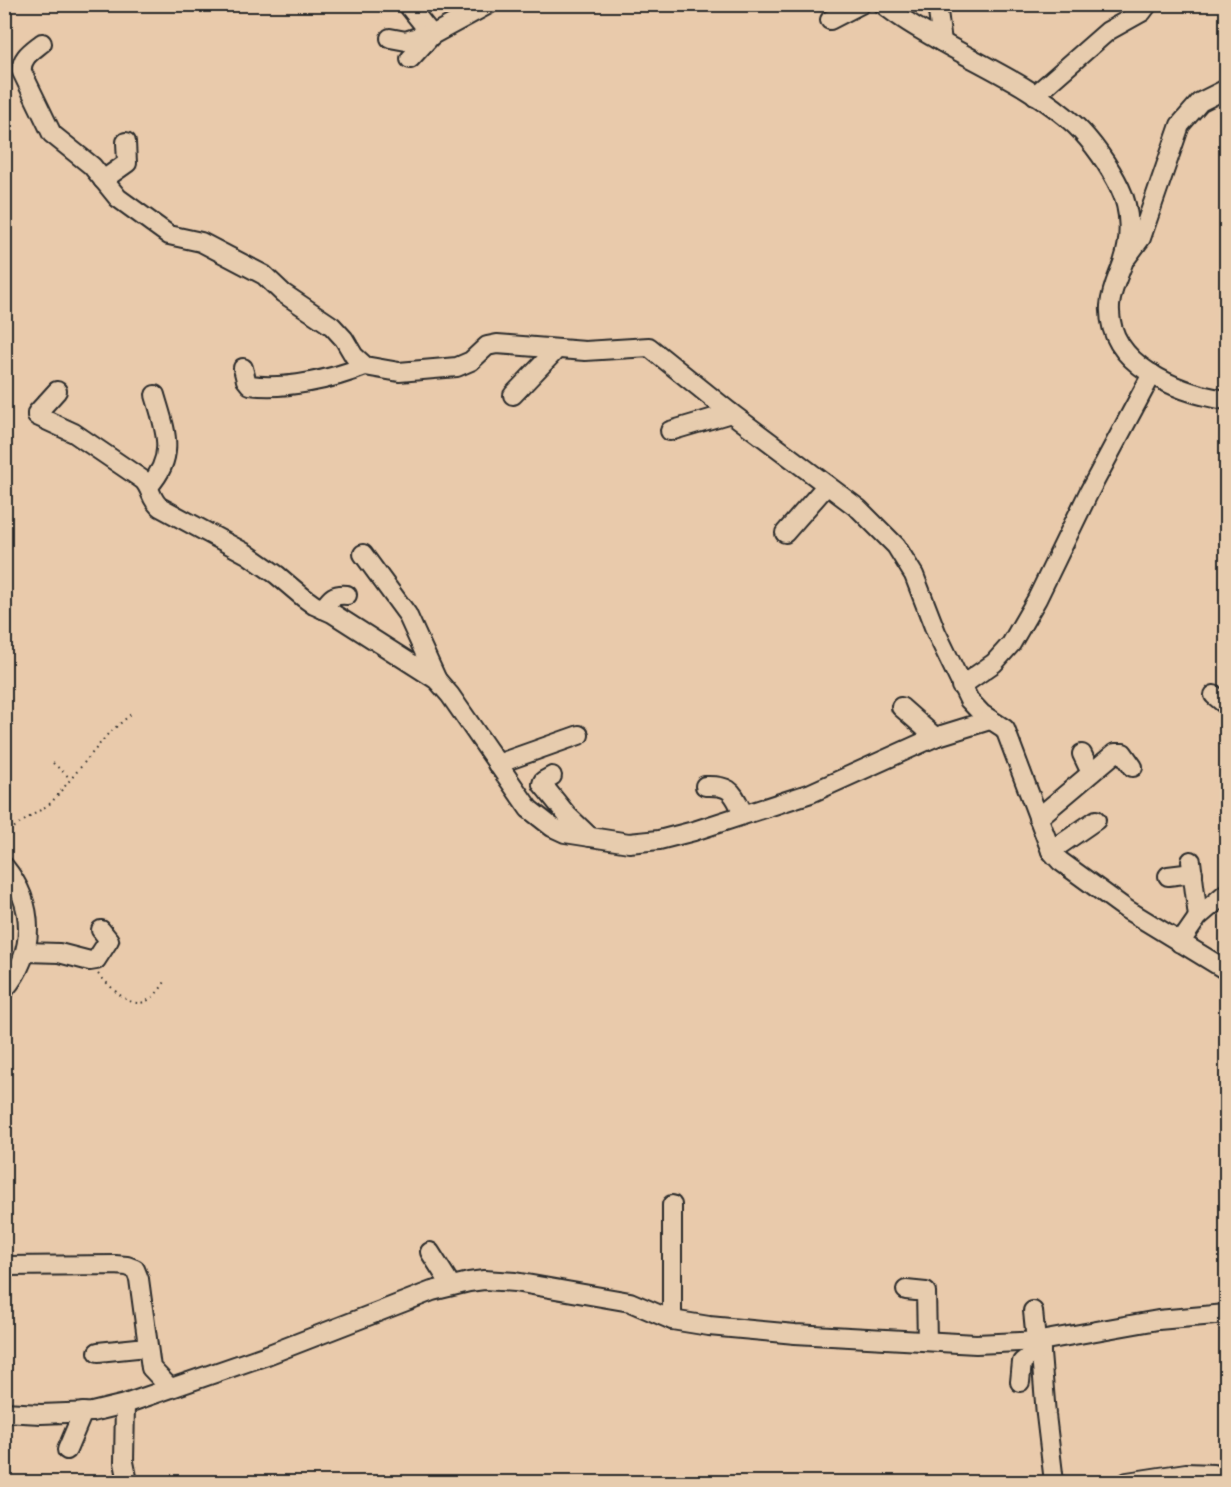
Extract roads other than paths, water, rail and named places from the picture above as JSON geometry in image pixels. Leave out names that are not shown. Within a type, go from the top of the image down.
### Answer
[{"type":"street","points":[[407,4],[430,34]]},
{"type":"street","points":[[390,38],[406,41],[430,34],[489,4]]},
{"type":"street","points":[[830,20],[861,4]]},
{"type":"street","points":[[883,4],[892,12],[942,42],[1035,95],[1076,125],[1121,190],[1128,221],[1129,234],[1124,261],[1114,285],[1110,306],[1113,330],[1121,346],[1162,381],[1189,392],[1227,400]]},
{"type":"street","points":[[937,4],[942,42]]},
{"type":"street","points":[[1035,95],[1108,31],[1142,12],[1148,4]]},
{"type":"street","points":[[410,59],[430,34]]},
{"type":"street","points":[[42,43],[13,65],[22,72],[49,129],[92,166],[118,198],[169,235],[201,242],[264,275],[283,293],[332,326],[344,339],[354,356],[365,366]]},
{"type":"street","points":[[1124,261],[1141,238],[1180,125],[1200,102],[1227,89]]},
{"type":"street","points":[[103,180],[127,164],[126,142]]},
{"type":"street","points":[[243,368],[250,386],[273,386],[327,378],[365,366],[399,372],[457,367],[471,361],[487,346],[497,344],[585,351],[649,347],[873,522],[896,546],[914,576],[961,686],[976,708],[1005,729],[1051,851],[1067,868],[1126,909],[1227,970]]},
{"type":"street","points":[[513,395],[557,349]]},
{"type":"street","points":[[961,686],[994,663],[1011,644],[1037,599],[1089,492],[1152,374]]},
{"type":"street","points":[[57,391],[37,412],[37,416],[74,433],[149,486],[152,499],[160,507],[248,554],[303,597],[340,617],[437,680],[450,694],[521,799],[552,827],[565,833],[629,843],[659,840],[811,794],[936,736],[990,720]]},
{"type":"street","points":[[149,486],[159,475],[166,455],[167,437],[155,395]]},
{"type":"street","points":[[670,432],[731,413]]},
{"type":"street","points":[[785,532],[827,485]]},
{"type":"street","points":[[363,554],[407,615],[437,680]]},
{"type":"street","points":[[323,609],[331,597],[347,595]]},
{"type":"street","points":[[901,706],[936,736]]},
{"type":"street","points":[[497,764],[579,735]]},
{"type":"street","points":[[1038,818],[1112,755],[1123,753],[1133,767]]},
{"type":"street","points":[[1082,754],[1091,773]]},
{"type":"street","points":[[552,776],[542,784],[567,815],[590,837]]},
{"type":"street","points":[[705,786],[724,786],[731,792],[744,814]]},
{"type":"street","points":[[1051,851],[1096,820]]},
{"type":"street","points":[[4,866],[23,900],[28,920],[26,952],[19,970],[4,990]]},
{"type":"street","points":[[1168,876],[1192,867],[1198,917]]},
{"type":"street","points":[[1180,943],[1198,917],[1227,893]]},
{"type":"street","points":[[26,952],[60,953],[96,960],[109,940],[101,930]]},
{"type":"street","points":[[672,1205],[672,1320]]},
{"type":"street","points":[[430,1252],[451,1286]]},
{"type":"street","points":[[4,1266],[115,1265],[135,1269],[140,1279],[151,1368],[170,1388]]},
{"type":"street","points":[[11,1410],[83,1412],[125,1404],[451,1286],[484,1280],[515,1282],[630,1302],[672,1320],[795,1334],[976,1344],[1039,1344],[1158,1320],[1227,1314]]},
{"type":"street","points":[[906,1290],[926,1293],[927,1341]]},
{"type":"street","points":[[1033,1311],[1039,1344],[1054,1482]]},
{"type":"street","points":[[1020,1382],[1022,1362],[1039,1344]]},
{"type":"street","points":[[98,1352],[147,1347]]},
{"type":"street","points":[[125,1404],[124,1462],[128,1482]]},
{"type":"street","points":[[67,1450],[83,1412]]},
{"type":"street","points":[[1127,1482],[1186,1473],[1213,1474]]}]
